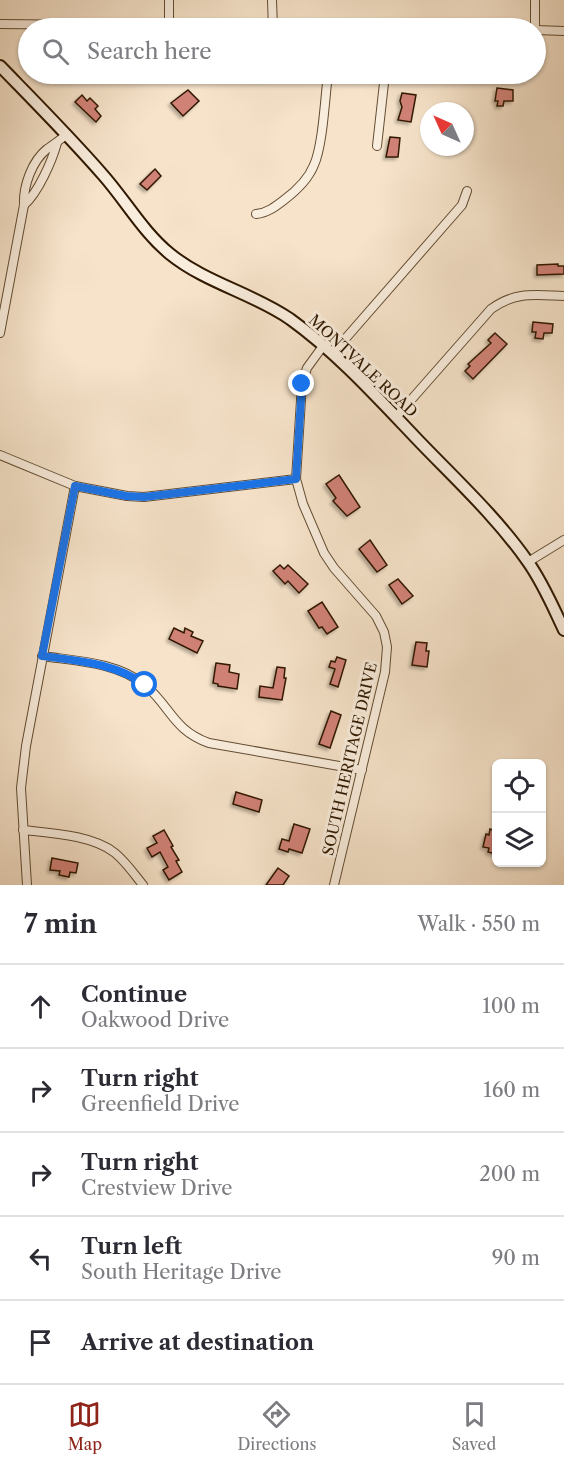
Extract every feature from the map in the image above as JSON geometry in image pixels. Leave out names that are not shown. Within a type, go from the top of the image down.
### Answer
[{"type":"main road","name":"MONTVALE ROAD","points":[[0,66],[104,177],[144,229],[168,253],[192,270],[258,300],[278,312],[332,354],[396,417],[500,526],[528,562],[564,630]]},
{"type":"street","points":[[169,0],[169,18]]},
{"type":"street","points":[[272,0],[273,18]]},
{"type":"street","points":[[535,0],[535,18]]},
{"type":"street","points":[[0,24],[18,24]]},
{"type":"street","points":[[546,30],[564,31]]},
{"type":"street","points":[[256,214],[263,214],[273,209],[294,193],[307,179],[315,164],[327,84]]},
{"type":"street","points":[[377,146],[384,84]]},
{"type":"street","points":[[0,333],[24,205],[23,193],[29,175],[46,150],[66,135]]},
{"type":"street","points":[[24,205],[31,199],[54,154],[57,143]]},
{"type":"street","points":[[332,354],[462,205],[467,191]]},
{"type":"street","points":[[396,417],[492,309],[503,301],[517,295],[564,296]]},
{"type":"street","name":"SOUTH HERITAGE DRIVE","points":[[323,346],[307,368],[302,384],[296,479],[303,504],[324,553],[334,568],[376,616],[384,632],[387,647],[386,672],[334,885]]},
{"type":"street","points":[[0,455],[75,486],[126,496],[144,497],[296,479]]},
{"type":"street","points":[[27,885],[21,788],[26,746],[75,486]]},
{"type":"street","points":[[528,562],[564,540]]},
{"type":"street","points":[[42,656],[93,664],[134,677],[159,700],[179,726],[209,743],[362,770]]},
{"type":"street","points":[[23,830],[73,837],[90,841],[113,851],[143,885]]},
{"type":"building","points":[[497,88],[513,90],[513,101],[504,101],[503,106],[497,106],[498,101],[495,101]]},
{"type":"building","points":[[188,90],[199,101],[183,116],[171,103]]},
{"type":"building","points":[[402,93],[416,95],[411,122],[398,120],[402,107],[400,101]]},
{"type":"building","points":[[82,95],[87,101],[90,98],[98,106],[95,109],[101,116],[96,122],[75,102]]},
{"type":"building","points":[[390,137],[400,138],[398,157],[386,157]]},
{"type":"building","points":[[155,169],[161,176],[147,190],[140,184]]},
{"type":"building","points":[[558,264],[558,266],[564,266],[564,274],[537,275],[537,265]]},
{"type":"building","points":[[533,322],[553,324],[552,333],[544,333],[543,339],[535,338],[536,332],[532,332]]},
{"type":"building","points":[[495,333],[507,344],[473,379],[465,371],[470,366],[468,364],[491,343],[488,340]]},
{"type":"building","points":[[339,475],[360,507],[347,516],[333,501],[336,498],[326,484]]},
{"type":"building","points":[[370,540],[387,565],[377,572],[359,549]]},
{"type":"building","points":[[280,565],[284,569],[288,565],[308,584],[299,593],[288,581],[285,584],[273,571]]},
{"type":"building","points":[[398,579],[413,596],[402,604],[389,585]]},
{"type":"building","points":[[322,602],[338,627],[327,634],[322,627],[319,628],[308,611]]},
{"type":"building","points":[[174,628],[184,633],[185,628],[193,632],[191,636],[203,641],[197,653],[169,639]]},
{"type":"building","points":[[416,642],[427,643],[426,651],[429,651],[427,667],[412,665]]},
{"type":"building","points":[[337,657],[346,660],[338,687],[330,684],[335,669],[329,667],[331,661],[335,662]]},
{"type":"building","points":[[216,663],[230,665],[229,672],[239,674],[237,689],[213,683]]},
{"type":"building","points":[[277,667],[285,668],[284,678],[286,678],[282,700],[259,697],[260,686],[273,688]]},
{"type":"building","points":[[331,711],[341,715],[330,748],[319,744]]},
{"type":"building","points":[[236,792],[262,800],[259,812],[233,804]]},
{"type":"building","points":[[294,824],[310,829],[302,853],[279,849],[282,839],[289,841]]},
{"type":"building","points":[[490,829],[492,830],[492,853],[488,852],[489,848],[483,847],[486,834],[489,835]]},
{"type":"building","points":[[164,830],[179,860],[176,861],[182,872],[169,880],[163,870],[168,867],[160,852],[152,857],[147,848],[157,843],[153,836]]},
{"type":"building","points":[[52,858],[78,863],[76,873],[70,872],[69,877],[59,875],[60,871],[50,870]]},
{"type":"building","points":[[278,868],[289,876],[283,885],[266,885]]},
{"type":"route","points":[[145,685],[116,669],[42,656],[75,486],[126,496],[144,497],[296,479],[302,384]]}]
